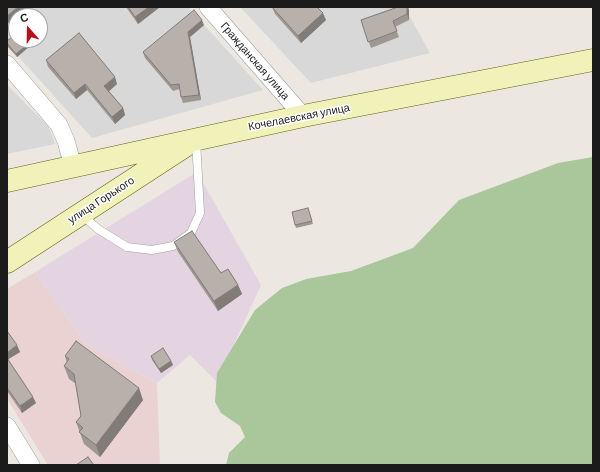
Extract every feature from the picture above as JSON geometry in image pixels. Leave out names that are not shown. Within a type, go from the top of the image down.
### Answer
[{"type":"main road","points":[[553,69],[578,58],[593,45]]},
{"type":"main road","name":"Кочелаевская улица","points":[[7,181],[196,138],[593,60]]},
{"type":"main road","name":"улица Горького","points":[[7,262],[196,138]]},
{"type":"street","name":"Гражданская улица","points":[[208,7],[303,116]]},
{"type":"street","points":[[7,64],[59,125],[66,141],[73,166]]},
{"type":"street","points":[[7,426],[31,465]]},
{"type":"lane","points":[[81,214],[98,229],[127,247],[152,250],[173,246],[191,232],[200,213],[196,138]]},
{"type":"shaded area","points":[[7,7],[188,7],[263,90],[92,138],[11,48],[48,48],[48,8],[8,8],[8,45]]},
{"type":"shaded area","points":[[240,7],[406,7],[405,8],[430,53],[311,83]]},
{"type":"shaded area","points":[[7,85],[49,127],[55,144],[7,154]]},
{"type":"shaded area","points":[[197,172],[261,285],[217,382],[190,355],[157,383],[86,344],[35,272]]},
{"type":"shaded area","points":[[35,272],[86,344],[157,383],[160,463],[158,465],[48,465],[7,399],[7,289]]},
{"type":"green space","points":[[593,157],[593,465],[226,465],[229,453],[245,437],[240,426],[221,413],[215,402],[217,373],[255,310],[282,288],[306,279],[351,271],[413,248],[459,200],[558,163]]},
{"type":"building","points":[[7,7],[18,7],[8,8],[7,16]]},
{"type":"building","points":[[128,7],[149,7],[135,17]]},
{"type":"building","points":[[272,7],[317,7],[323,13],[298,36]]},
{"type":"building","points":[[398,7],[407,7],[407,14],[393,21],[397,31],[368,42],[361,20]]},
{"type":"building","points":[[194,10],[202,20],[188,32],[199,95],[181,97],[179,84],[171,85],[143,52]]},
{"type":"building","points":[[79,33],[115,77],[104,86],[123,108],[112,117],[85,84],[74,93],[46,60]]},
{"type":"building","points":[[11,48],[23,48],[16,54]]},
{"type":"building","points":[[308,208],[312,221],[295,225],[292,212]]},
{"type":"building","points":[[192,231],[221,273],[228,269],[238,285],[214,301],[174,242]]},
{"type":"building","points":[[7,331],[17,345],[7,353]]},
{"type":"building","points":[[76,341],[139,388],[96,445],[79,432],[83,428],[76,422],[81,416],[74,374],[64,366],[69,359],[65,356]]},
{"type":"building","points":[[163,348],[171,361],[159,369],[151,356]]},
{"type":"building","points":[[7,358],[33,397],[20,406],[7,388]]},
{"type":"building","points":[[88,457],[94,465],[76,465]]}]
